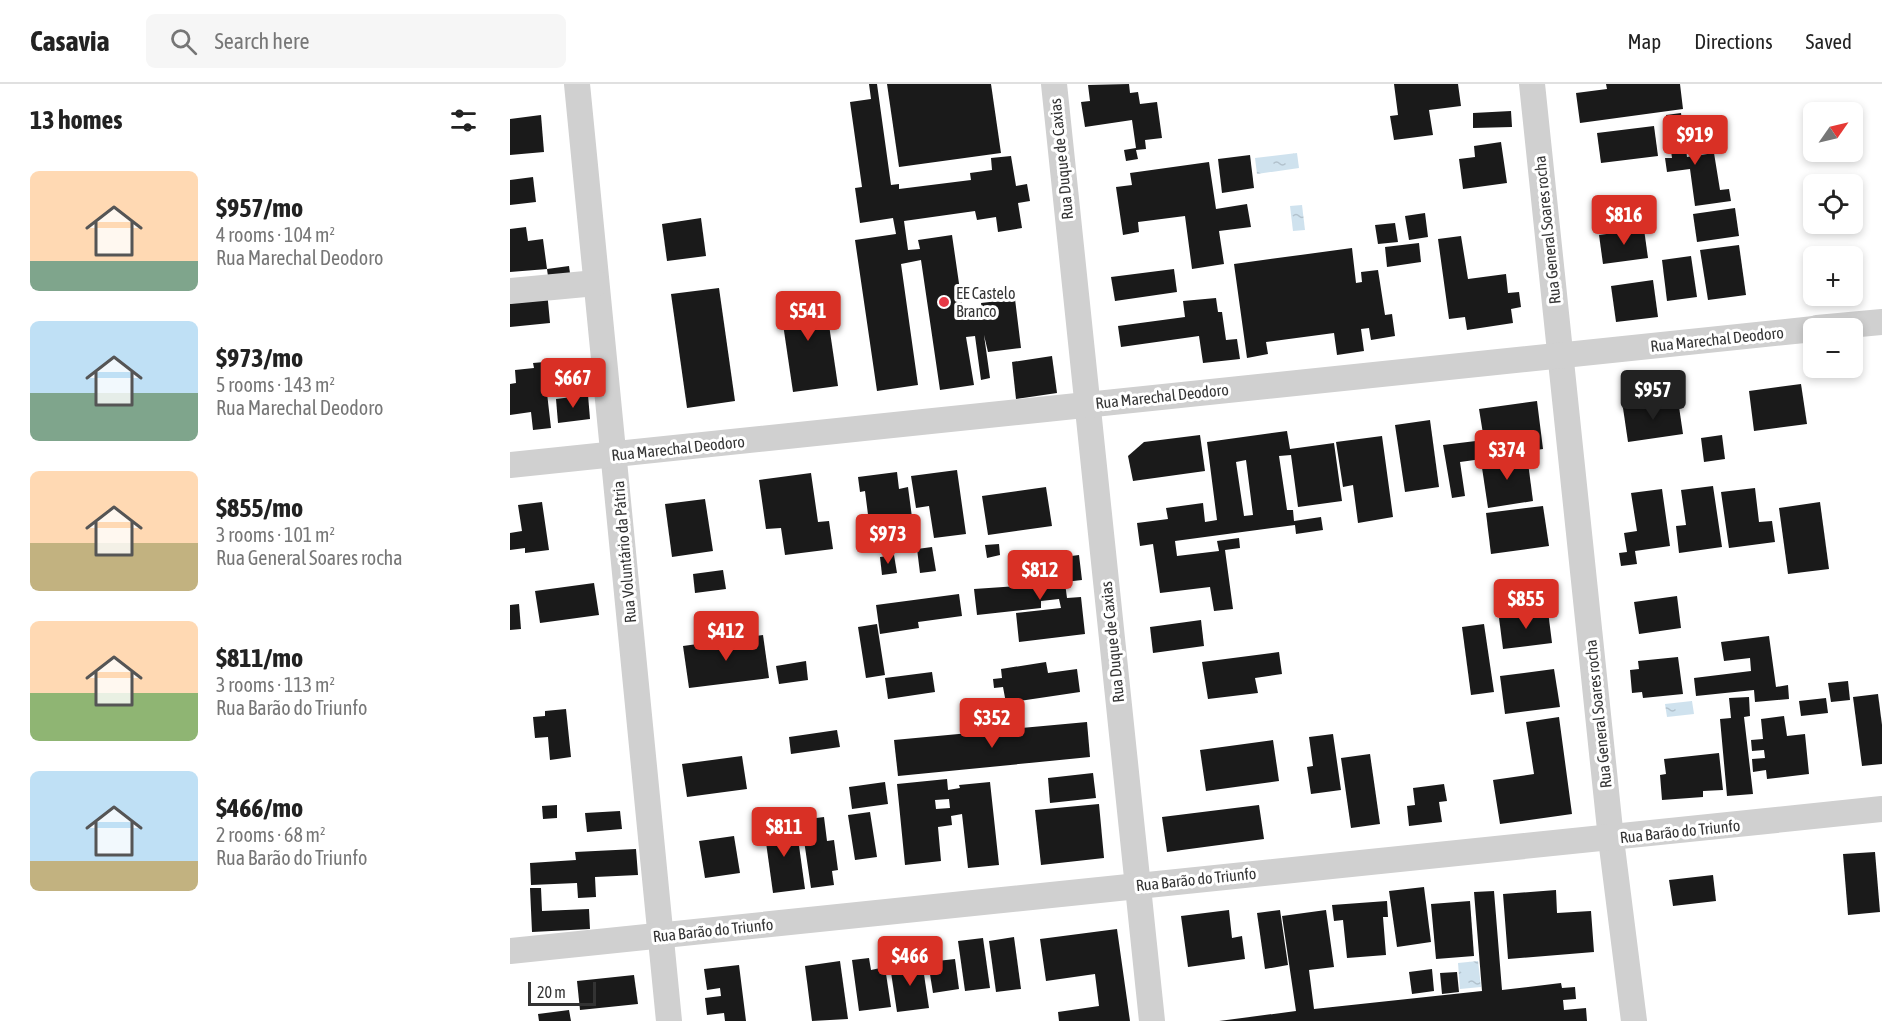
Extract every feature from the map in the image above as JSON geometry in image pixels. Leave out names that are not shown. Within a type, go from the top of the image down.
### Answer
[{"type":"street","name":"Rua Voluntário da Pátria","points":[[577,84],[669,1021]]},
{"type":"street","name":"Rua Duque de Caxias","points":[[1054,84],[1152,1021]]},
{"type":"street","name":"Rua General Soares rocha","points":[[1532,84],[1611,839],[1634,1021]]},
{"type":"street","points":[[510,291],[596,283]]},
{"type":"street","name":"Rua Marechal Deodoro","points":[[1863,324],[1882,322]]},
{"type":"street","name":"Rua Marechal Deodoro","points":[[510,465],[1803,330]]},
{"type":"street","name":"Rua Barão do Triunfo","points":[[510,951],[1137,885],[1611,839],[1882,809]]},
{"type":"water","points":[[1297,153],[1299,168],[1257,174],[1255,158]]},
{"type":"water","points":[[1302,205],[1305,230],[1293,231],[1290,206]]},
{"type":"water","points":[[1692,701],[1694,714],[1667,717],[1665,704]]},
{"type":"water","points":[[1478,961],[1481,987],[1460,989],[1458,963]]},
{"type":"building","points":[[869,84],[877,84],[891,185],[899,184],[899,189],[971,180],[970,173],[992,170],[991,158],[1011,156],[1016,186],[1027,184],[1030,201],[1018,203],[1022,228],[998,232],[996,217],[977,220],[975,211],[904,221],[908,250],[920,249],[918,240],[952,235],[964,318],[983,316],[981,303],[1015,299],[1021,348],[988,352],[984,335],[990,378],[981,380],[975,336],[966,337],[974,385],[940,390],[921,260],[901,264],[918,385],[877,391],[855,240],[896,234],[893,218],[860,223],[855,188],[862,187],[850,102],[871,99]]},
{"type":"building","points":[[887,84],[991,84],[1001,153],[899,167]]},
{"type":"building","points":[[1129,84],[1130,93],[1138,92],[1140,104],[1157,102],[1162,138],[1145,140],[1146,149],[1136,150],[1138,159],[1126,161],[1124,150],[1136,148],[1132,120],[1085,127],[1081,102],[1090,101],[1088,85]]},
{"type":"building","points":[[1394,84],[1458,84],[1461,106],[1429,110],[1433,135],[1394,140],[1390,116],[1398,115]]},
{"type":"building","points":[[1606,84],[1680,84],[1683,109],[1580,123],[1576,93],[1607,89]]},
{"type":"building","points":[[1511,111],[1512,127],[1473,128],[1473,113]]},
{"type":"building","points":[[1681,113],[1687,157],[1714,153],[1720,190],[1729,189],[1731,201],[1695,206],[1690,169],[1667,172],[1665,158],[1672,158],[1666,115]]},
{"type":"building","points":[[541,115],[544,152],[510,155],[510,119]]},
{"type":"building","points":[[1654,126],[1658,156],[1601,163],[1597,133]]},
{"type":"building","points":[[1501,142],[1507,183],[1463,189],[1459,159],[1475,157],[1474,146]]},
{"type":"building","points":[[1250,155],[1254,188],[1222,193],[1218,159]]},
{"type":"building","points":[[1209,162],[1216,209],[1247,204],[1251,227],[1219,231],[1224,264],[1192,269],[1185,216],[1138,222],[1139,232],[1123,235],[1116,187],[1132,185],[1130,173]]},
{"type":"building","points":[[533,177],[536,202],[510,205],[510,180]]},
{"type":"building","points":[[1735,208],[1739,236],[1697,242],[1693,214]]},
{"type":"building","points":[[1425,213],[1428,237],[1409,240],[1405,216]]},
{"type":"building","points":[[701,218],[706,256],[667,261],[662,224]]},
{"type":"building","points":[[1395,223],[1398,242],[1378,244],[1375,225]]},
{"type":"building","points":[[526,227],[528,241],[543,239],[547,269],[510,272],[510,229]]},
{"type":"building","points":[[1644,229],[1648,258],[1603,264],[1599,235]]},
{"type":"building","points":[[1461,236],[1468,279],[1506,274],[1508,293],[1519,292],[1521,307],[1511,309],[1513,323],[1467,330],[1465,317],[1449,319],[1438,239]]},
{"type":"building","points":[[1419,243],[1421,262],[1387,267],[1385,247]]},
{"type":"building","points":[[1739,245],[1746,295],[1708,300],[1700,250]]},
{"type":"building","points":[[1352,248],[1356,283],[1362,282],[1361,272],[1378,270],[1385,315],[1392,314],[1395,336],[1371,340],[1369,328],[1361,329],[1364,351],[1337,355],[1334,333],[1266,342],[1268,354],[1247,358],[1234,264]]},
{"type":"building","points":[[1691,256],[1697,297],[1667,301],[1662,260]]},
{"type":"building","points":[[569,266],[571,281],[549,284],[547,269]]},
{"type":"building","points":[[1174,269],[1177,292],[1115,301],[1111,277]]},
{"type":"building","points":[[1653,280],[1658,317],[1616,322],[1611,286]]},
{"type":"building","points":[[719,288],[735,401],[687,408],[671,294]]},
{"type":"building","points":[[547,291],[550,323],[510,327],[510,295]]},
{"type":"building","points":[[824,291],[838,386],[793,392],[779,297]]},
{"type":"building","points":[[1216,298],[1218,312],[1222,312],[1226,340],[1237,339],[1240,359],[1203,363],[1199,336],[1121,347],[1118,326],[1185,317],[1183,301]]},
{"type":"building","points":[[1052,356],[1057,393],[1016,399],[1012,362]]},
{"type":"building","points":[[579,359],[582,389],[547,393],[551,428],[533,430],[531,412],[510,415],[510,384],[516,383],[515,370],[534,368],[533,363]]},
{"type":"building","points":[[1801,384],[1807,424],[1754,431],[1749,391]]},
{"type":"building","points":[[588,395],[590,419],[558,423],[556,399]]},
{"type":"building","points":[[1678,400],[1683,434],[1628,442],[1623,408]]},
{"type":"building","points":[[1537,401],[1543,449],[1522,452],[1519,435],[1501,437],[1504,456],[1460,462],[1465,496],[1452,498],[1443,445],[1484,440],[1479,409]]},
{"type":"building","points":[[1430,420],[1439,487],[1405,492],[1395,425]]},
{"type":"building","points":[[1287,431],[1290,449],[1334,443],[1342,501],[1298,507],[1291,455],[1279,456],[1287,510],[1293,510],[1294,521],[1321,517],[1323,530],[1296,534],[1295,525],[1175,541],[1177,556],[1219,551],[1217,541],[1239,538],[1240,548],[1225,550],[1233,609],[1214,611],[1210,587],[1160,593],[1153,544],[1140,546],[1137,523],[1168,519],[1166,508],[1203,503],[1205,522],[1217,520],[1207,442]],"holes":[[[1246,460],[1253,515],[1244,516],[1236,462]]]},
{"type":"building","points":[[1200,435],[1205,471],[1133,481],[1128,456],[1144,442]]},
{"type":"building","points":[[1722,435],[1725,459],[1704,462],[1701,438]]},
{"type":"building","points":[[1382,436],[1393,517],[1358,523],[1353,485],[1343,487],[1336,442]]},
{"type":"building","points":[[1527,455],[1533,501],[1488,508],[1481,461]]},
{"type":"building","points":[[957,470],[966,534],[934,538],[929,506],[916,508],[911,476]]},
{"type":"building","points":[[897,472],[899,489],[908,487],[915,540],[872,546],[865,491],[860,492],[858,477]]},
{"type":"building","points":[[811,473],[818,522],[829,521],[833,549],[785,555],[781,528],[766,529],[759,480]]},
{"type":"building","points":[[1713,486],[1722,547],[1679,553],[1676,526],[1686,525],[1681,490]]},
{"type":"building","points":[[1046,487],[1052,526],[988,535],[982,496]]},
{"type":"building","points":[[1755,488],[1759,522],[1772,521],[1775,542],[1729,548],[1721,492]]},
{"type":"building","points":[[1662,489],[1670,546],[1635,551],[1637,564],[1621,566],[1619,553],[1627,552],[1624,533],[1637,531],[1631,493]]},
{"type":"building","points":[[705,499],[713,551],[672,557],[665,504]]},
{"type":"building","points":[[542,502],[549,550],[525,553],[525,548],[510,550],[510,533],[522,531],[518,505]]},
{"type":"building","points":[[1820,502],[1829,569],[1788,574],[1779,508]]},
{"type":"building","points":[[1543,506],[1549,546],[1491,554],[1486,513]]},
{"type":"building","points":[[999,544],[1000,555],[987,558],[985,545]]},
{"type":"building","points":[[932,547],[936,571],[920,573],[917,549]]},
{"type":"building","points":[[894,555],[897,573],[882,575],[880,557]]},
{"type":"building","points":[[1079,555],[1082,580],[1039,585],[1065,583],[1067,598],[1081,597],[1085,634],[1019,642],[1016,613],[1061,608],[1059,599],[1041,601],[1041,608],[977,615],[974,589],[1031,585],[1030,575],[1034,574],[1033,561]]},
{"type":"building","points":[[723,570],[726,589],[695,593],[693,574]]},
{"type":"building","points":[[594,583],[599,615],[540,623],[535,591]]},
{"type":"building","points":[[959,594],[962,616],[918,622],[919,628],[880,634],[876,605]]},
{"type":"building","points":[[1677,596],[1681,628],[1639,634],[1634,602]]},
{"type":"building","points":[[519,604],[521,629],[510,630],[510,605]]},
{"type":"building","points":[[1548,611],[1552,643],[1503,649],[1499,618]]},
{"type":"building","points":[[1201,620],[1204,646],[1153,653],[1150,627]]},
{"type":"building","points":[[877,624],[885,675],[866,678],[858,627]]},
{"type":"building","points":[[1484,624],[1494,692],[1471,695],[1462,627]]},
{"type":"building","points":[[763,635],[769,678],[689,688],[683,646]]},
{"type":"building","points":[[1769,636],[1776,687],[1788,685],[1789,699],[1755,702],[1754,690],[1696,696],[1694,678],[1751,671],[1750,658],[1724,661],[1721,642]]},
{"type":"building","points":[[1279,652],[1282,674],[1255,678],[1258,693],[1208,699],[1202,662]]},
{"type":"building","points":[[1678,657],[1683,694],[1643,698],[1642,692],[1632,693],[1630,670],[1639,669],[1638,661]]},
{"type":"building","points":[[806,661],[808,680],[779,684],[776,666]]},
{"type":"building","points":[[1046,662],[1048,673],[1077,669],[1080,692],[1006,703],[1003,687],[994,688],[993,679],[1002,678],[1001,669]]},
{"type":"building","points":[[1554,669],[1560,707],[1505,714],[1500,676]]},
{"type":"building","points":[[932,672],[935,692],[888,699],[885,678]]},
{"type":"building","points":[[1848,681],[1850,700],[1831,702],[1828,683]]},
{"type":"building","points":[[1878,694],[1882,725],[1882,764],[1862,766],[1853,697]]},
{"type":"building","points":[[1749,697],[1750,716],[1744,717],[1753,794],[1727,796],[1720,719],[1731,718],[1729,698]]},
{"type":"building","points":[[1826,698],[1828,713],[1801,716],[1799,701]]},
{"type":"building","points":[[566,709],[571,757],[550,760],[548,737],[535,738],[533,717],[545,716],[545,711]]},
{"type":"building","points":[[1784,716],[1787,736],[1805,734],[1809,774],[1767,779],[1766,770],[1753,772],[1752,759],[1765,758],[1764,750],[1752,751],[1751,740],[1763,739],[1761,719]]},
{"type":"building","points":[[1559,717],[1572,814],[1500,824],[1493,780],[1534,774],[1526,722]]},
{"type":"building","points":[[1087,722],[1090,757],[898,776],[894,740]]},
{"type":"building","points":[[837,730],[840,747],[791,754],[789,737]]},
{"type":"building","points":[[1333,734],[1341,790],[1311,794],[1307,767],[1313,766],[1309,737]]},
{"type":"building","points":[[1273,740],[1279,781],[1206,791],[1200,750]]},
{"type":"building","points":[[1719,753],[1723,790],[1703,791],[1703,797],[1662,800],[1660,775],[1666,774],[1664,759]]},
{"type":"building","points":[[1370,754],[1380,824],[1351,828],[1341,758]]},
{"type":"building","points":[[742,756],[747,789],[687,797],[682,764]]},
{"type":"building","points":[[1093,773],[1096,798],[1050,803],[1048,778]]},
{"type":"building","points":[[947,779],[948,790],[960,788],[959,785],[990,782],[999,865],[968,868],[962,814],[951,816],[952,825],[938,827],[941,861],[905,865],[897,784]],"holes":[[[949,799],[950,808],[936,809],[935,800]]]},
{"type":"building","points":[[885,782],[888,804],[852,809],[849,787]]},
{"type":"building","points":[[1444,784],[1447,801],[1439,802],[1442,822],[1409,826],[1407,806],[1415,805],[1413,788]]},
{"type":"building","points":[[1099,804],[1104,858],[1041,865],[1035,810]]},
{"type":"building","points":[[557,805],[557,818],[543,819],[542,806]]},
{"type":"building","points":[[1259,805],[1264,839],[1167,852],[1162,817]]},
{"type":"building","points":[[620,811],[622,829],[587,832],[585,813]]},
{"type":"building","points":[[870,812],[877,857],[855,860],[848,815]]},
{"type":"building","points":[[824,817],[827,841],[834,840],[838,870],[832,871],[834,885],[811,888],[801,820]]},
{"type":"building","points":[[796,824],[805,889],[773,893],[764,828]]},
{"type":"building","points":[[734,836],[740,873],[705,878],[699,841]]},
{"type":"building","points":[[636,849],[638,875],[595,877],[596,897],[578,898],[577,883],[531,885],[530,863],[576,860],[575,852]]},
{"type":"building","points":[[1875,852],[1880,912],[1848,915],[1843,854]]},
{"type":"building","points":[[1713,875],[1716,901],[1673,906],[1669,880]]},
{"type":"building","points":[[1424,887],[1431,942],[1397,947],[1389,891]]},
{"type":"building","points":[[530,888],[541,888],[542,911],[589,909],[590,929],[532,932]]},
{"type":"building","points":[[1556,890],[1557,913],[1591,911],[1594,952],[1508,959],[1503,894]]},
{"type":"building","points":[[1494,891],[1502,990],[1561,983],[1562,988],[1575,987],[1576,999],[1563,1000],[1564,1010],[1586,1008],[1587,1021],[1219,1021],[1296,1011],[1282,916],[1326,910],[1334,967],[1309,970],[1314,1009],[1482,991],[1474,892]]},
{"type":"building","points":[[1387,901],[1388,917],[1383,917],[1386,955],[1347,958],[1343,920],[1334,921],[1332,905]]},
{"type":"building","points":[[1470,901],[1474,956],[1436,959],[1431,904]]},
{"type":"building","points":[[1229,910],[1232,938],[1242,936],[1245,959],[1188,967],[1181,916]]},
{"type":"building","points":[[1280,910],[1288,965],[1265,969],[1257,913]]},
{"type":"building","points":[[1117,929],[1130,1021],[1059,1021],[1058,1012],[1099,1006],[1095,974],[1046,981],[1040,939]]},
{"type":"building","points":[[1014,937],[1021,989],[996,992],[989,941]]},
{"type":"building","points":[[983,938],[990,988],[965,991],[958,941]]},
{"type":"building","points":[[869,958],[871,970],[885,967],[891,1007],[859,1011],[852,960]]},
{"type":"building","points":[[955,959],[959,989],[933,993],[928,962]]},
{"type":"building","points":[[840,961],[848,1019],[812,1021],[805,966]]},
{"type":"building","points":[[922,961],[929,1008],[897,1012],[890,966]]},
{"type":"building","points":[[739,965],[746,1021],[725,1021],[724,1013],[707,1015],[705,998],[721,996],[720,988],[707,990],[704,969]]},
{"type":"building","points":[[1432,969],[1434,991],[1412,994],[1409,972]]},
{"type":"building","points":[[1457,972],[1459,992],[1442,994],[1440,973]]},
{"type":"building","points":[[634,975],[638,1004],[580,1010],[577,981]]},
{"type":"building","points":[[569,1010],[571,1021],[539,1021],[538,1014]]},
{"type":"place","name":"EE Castelo Branco","points":[[944,302]]}]
